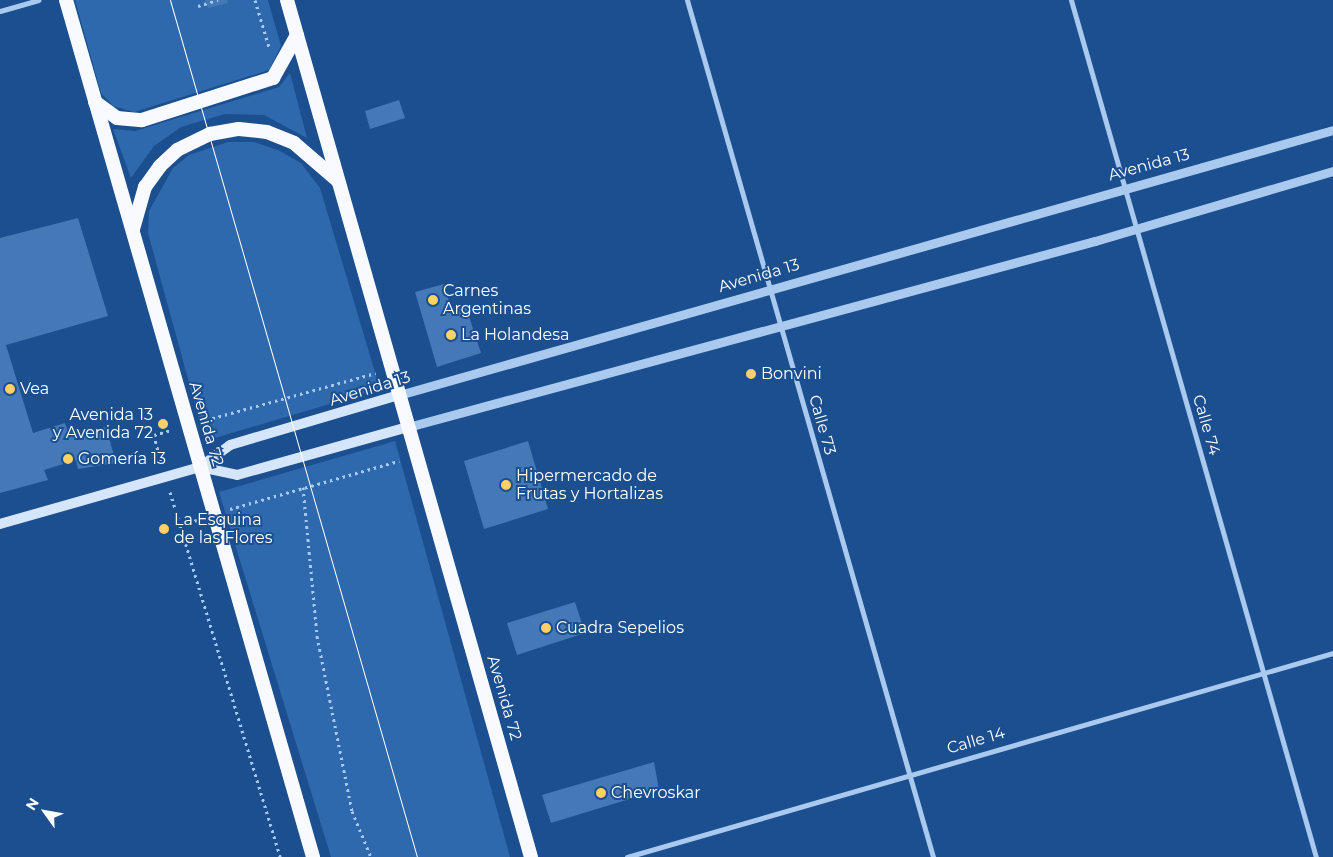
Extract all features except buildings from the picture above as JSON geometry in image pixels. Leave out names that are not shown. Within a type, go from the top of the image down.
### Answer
[{"type":"highway","name":"Avenida 72","points":[[66,0],[313,857]]},
{"type":"highway","name":"Avenida 72","points":[[287,0],[531,857]]},
{"type":"highway","points":[[95,102],[117,118],[142,120],[264,81],[273,78],[286,62],[297,35]]},
{"type":"highway","points":[[132,234],[145,187],[160,166],[177,150],[210,134],[239,129],[267,132],[294,143],[339,182]]},
{"type":"main road","name":"Avenida 13","points":[[0,524],[200,467],[230,445],[399,395]]},
{"type":"main road","name":"Avenida 13","points":[[200,467],[237,475],[408,428]]},
{"type":"street","points":[[0,11],[38,0]]},
{"type":"street","name":"Calle 73","points":[[688,0],[933,857]]},
{"type":"street","name":"Calle 74","points":[[1071,0],[1316,857]]},
{"type":"street","name":"Avenida 13","points":[[399,395],[1124,186],[1333,130]]},
{"type":"street","name":"Avenida 13","points":[[408,428],[780,323],[1136,228],[1333,171]]},
{"type":"street","name":"Calle 14","points":[[627,857],[909,773],[1333,653]]},
{"type":"path","points":[[198,6],[218,0]]},
{"type":"path","points":[[255,0],[268,51]]},
{"type":"path","points":[[303,487],[317,636],[352,811],[371,857]]},
{"type":"shaded area","points":[[75,0],[268,0],[281,46],[269,70],[134,112],[113,106],[101,93]]},
{"type":"shaded area","points":[[290,73],[307,138],[264,115],[225,114],[181,127],[154,146],[131,178],[113,129],[135,131],[279,87]]},
{"type":"shaded area","points":[[228,142],[254,142],[278,150],[301,163],[320,188],[380,389],[205,441],[148,233],[149,211],[173,168],[189,155]]},
{"type":"shaded area","points":[[395,441],[510,857],[331,857],[219,492]]},
{"type":"tram line","points":[[170,0],[417,857]]},
{"type":"place","name":"Carnes Argentinas","points":[[433,300]]},
{"type":"place","name":"La Holandesa","points":[[451,335]]},
{"type":"place","name":"Bonvini","points":[[751,374]]},
{"type":"place","name":"Vea","points":[[10,389]]},
{"type":"place","name":"Avenida 13 y Avenida 72","points":[[163,424]]},
{"type":"place","name":"Gomería 13","points":[[68,459]]},
{"type":"place","name":"Hipermercado de Frutas y Hortalizas","points":[[506,485]]},
{"type":"place","name":"La Esquina de las Flores","points":[[164,529]]},
{"type":"place","name":"Cuadra Sepelios","points":[[546,628]]},
{"type":"place","name":"Chevroskar","points":[[601,793]]}]
